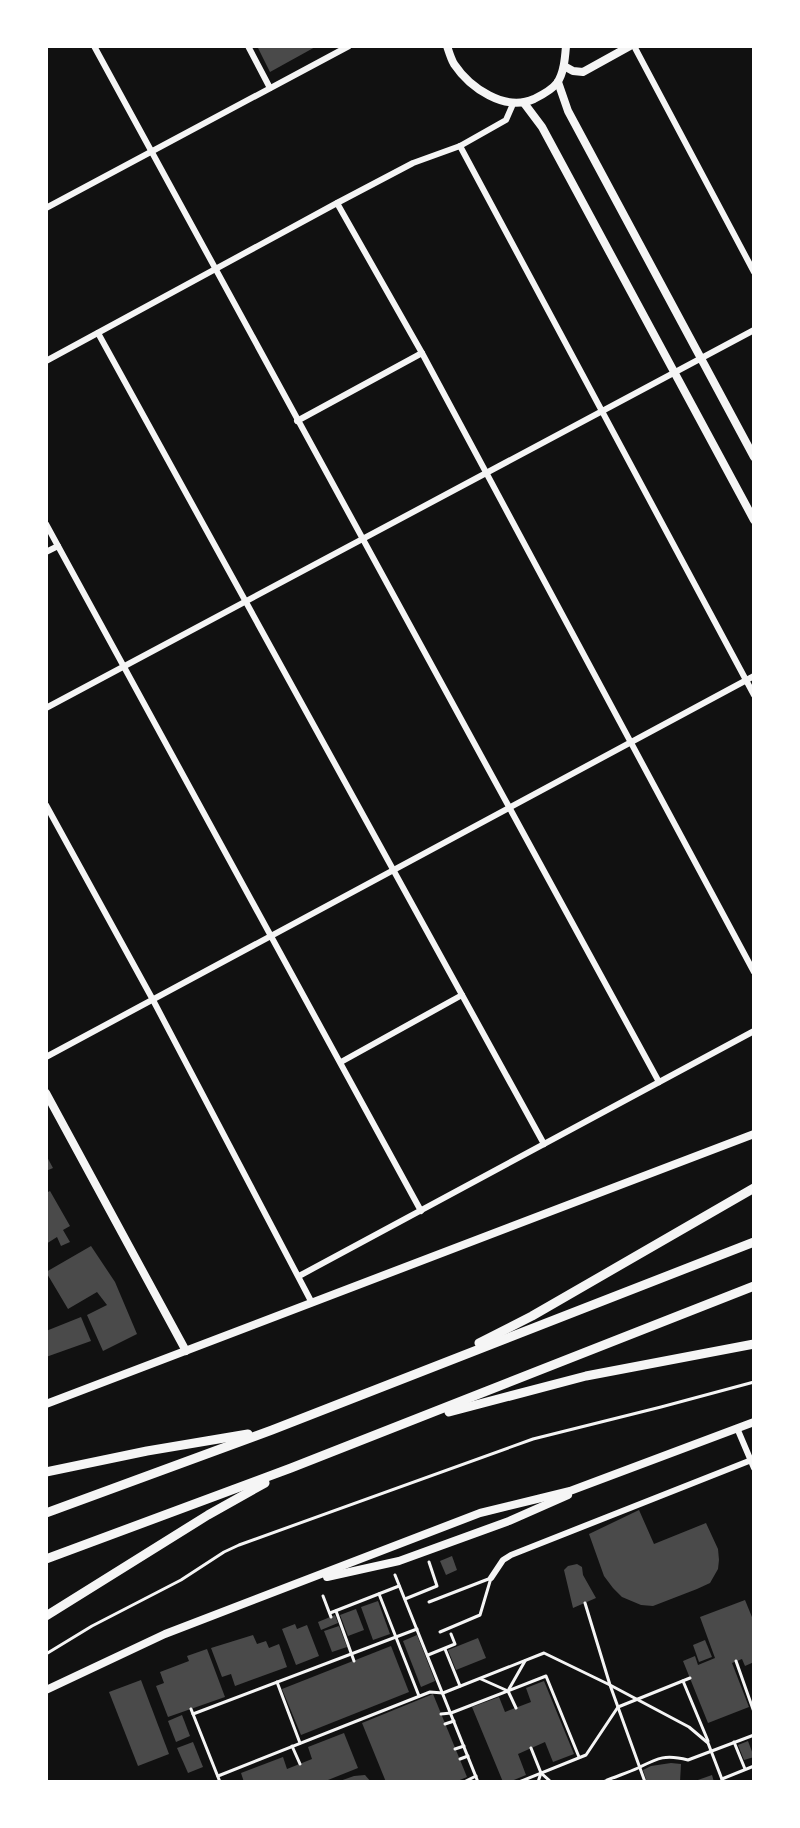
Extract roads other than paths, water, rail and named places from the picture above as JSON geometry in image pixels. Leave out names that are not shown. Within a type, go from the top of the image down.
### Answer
[{"type":"main road","points":[[447,46],[453,62],[465,77],[497,99],[513,104],[524,104],[548,91],[558,82],[564,66],[566,46]]},
{"type":"main road","points":[[558,82],[568,111],[753,457]]},
{"type":"main road","points":[[524,104],[542,126],[753,520]]},
{"type":"main road","points":[[438,1364],[532,1316],[753,1188]]},
{"type":"main road","points":[[46,1513],[272,1430],[753,1242]]},
{"type":"main road","points":[[46,1559],[291,1468],[753,1286]]},
{"type":"main road","points":[[406,1423],[586,1376],[753,1344]]},
{"type":"main road","points":[[46,1472],[147,1451],[272,1430]]},
{"type":"main road","points":[[46,1616],[208,1515],[291,1468]]},
{"type":"street","points":[[94,46],[659,1082]]},
{"type":"street","points":[[248,46],[270,88]]},
{"type":"street","points":[[46,208],[349,46]]},
{"type":"street","points":[[564,66],[573,71],[583,72],[632,46],[753,272]]},
{"type":"street","points":[[46,361],[413,163],[460,146],[506,120],[513,104]]},
{"type":"street","points":[[460,146],[753,695]]},
{"type":"street","points":[[338,203],[422,353],[753,972]]},
{"type":"street","points":[[46,708],[753,330]]},
{"type":"street","points":[[98,333],[544,1144]]},
{"type":"street","points":[[297,421],[422,353]]},
{"type":"street","points":[[46,524],[421,1211]]},
{"type":"street","points":[[46,552],[58,546]]},
{"type":"street","points":[[46,1057],[753,676]]},
{"type":"street","points":[[46,805],[153,1000],[312,1303]]},
{"type":"street","points":[[341,1062],[462,995]]},
{"type":"street","points":[[299,1276],[753,1031]]},
{"type":"street","points":[[46,1093],[186,1351]]},
{"type":"street","points":[[46,1404],[649,1176],[753,1134]]},
{"type":"street","points":[[46,1690],[150,1640],[491,1509],[549,1496],[599,1480],[753,1422]]},
{"type":"street","points":[[737,1428],[752,1459],[753,1468]]},
{"type":"street","points":[[490,1578],[503,1560],[511,1555],[752,1459]]},
{"type":"street","points":[[285,1588],[344,1572],[399,1561],[509,1521],[599,1480]]},
{"type":"lane","points":[[429,1602],[490,1578]]},
{"type":"lane","points":[[440,1632],[480,1615],[490,1578]]}]
